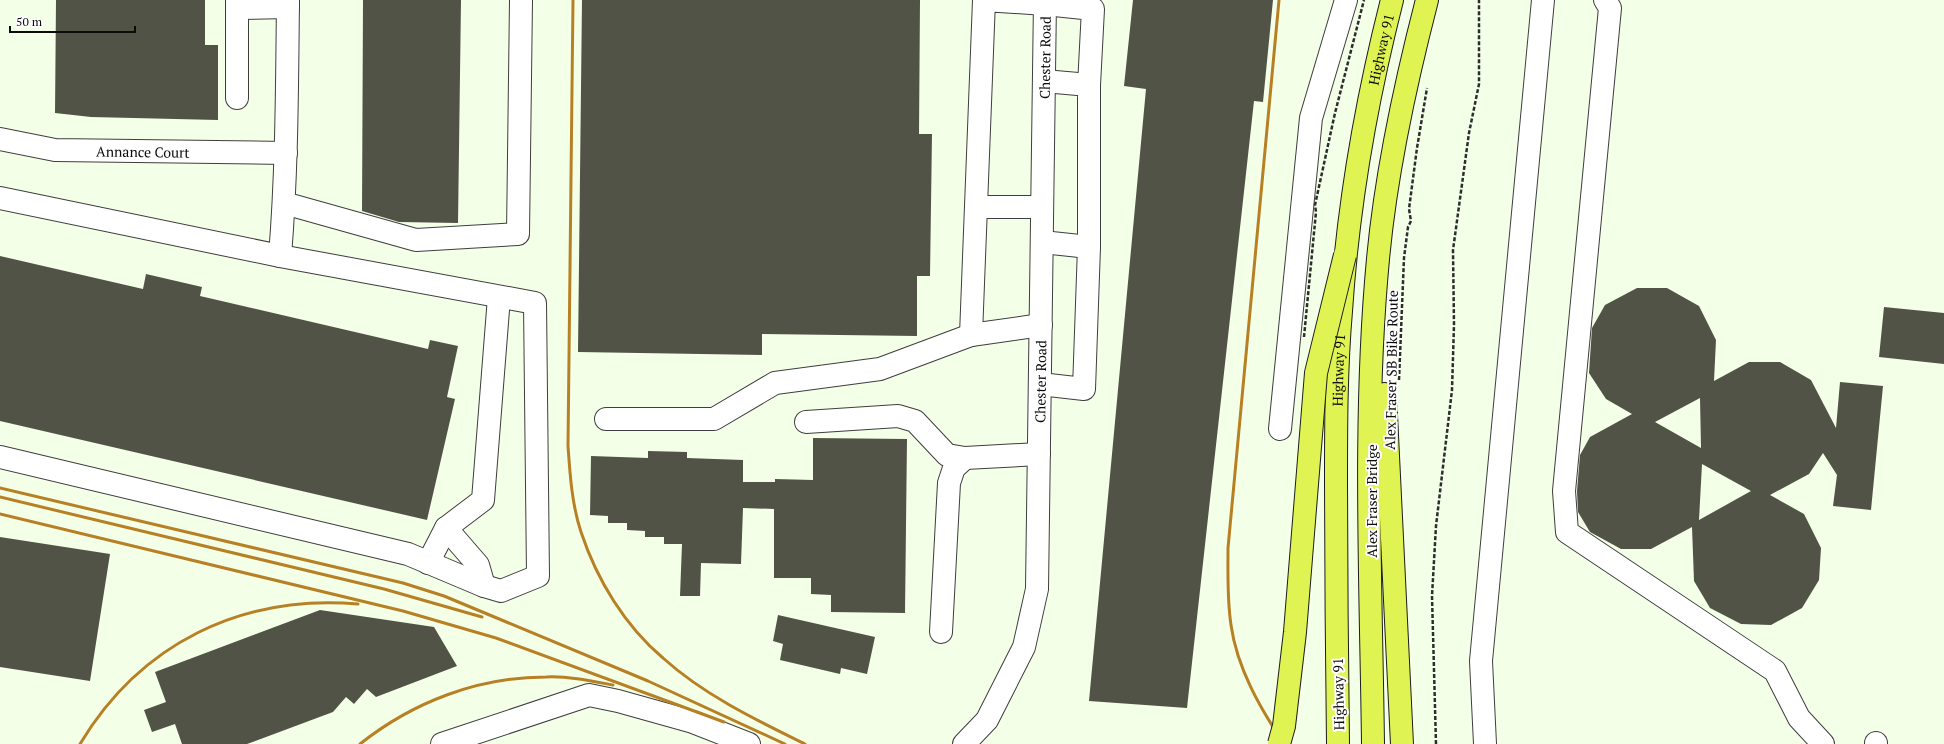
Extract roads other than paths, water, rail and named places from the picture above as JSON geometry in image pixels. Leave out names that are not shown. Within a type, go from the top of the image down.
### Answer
[{"type":"highway","name":"Highway 91","points":[[1338,744],[1336,445],[1340,314],[1345,255],[1363,135],[1392,0]]},
{"type":"highway","points":[[1402,744],[1378,258],[1396,141],[1408,77],[1427,0]]},
{"type":"highway","points":[[1279,744],[1284,726],[1295,632],[1316,373],[1345,255]]},
{"type":"highway","name":"Alex Fraser Bridge","points":[[1373,744],[1370,446],[1378,258]]},
{"type":"street","points":[[284,203],[416,240],[518,234],[521,0]]},
{"type":"street","points":[[971,335],[984,0],[1045,2],[1093,9],[1089,86],[1089,248],[1084,389],[1040,384]]},
{"type":"street","points":[[1280,429],[1311,118],[1346,0]]},
{"type":"street","points":[[1485,744],[1482,661],[1544,0]]},
{"type":"street","points":[[1605,0],[1610,8],[1564,491],[1567,532],[1775,671],[1799,718],[1823,744]]},
{"type":"street","name":"Chester Road","points":[[964,744],[987,720],[1024,647],[1037,589],[1045,2]]},
{"type":"street","points":[[237,98],[237,4],[288,4],[286,152],[280,256]]},
{"type":"street","points":[[1044,81],[1089,86]]},
{"type":"street","name":"Annance Court","points":[[0,139],[55,150],[286,152]]},
{"type":"street","points":[[0,198],[280,256],[535,303],[538,576],[501,590],[484,586],[408,554],[0,457]]},
{"type":"street","points":[[977,207],[1042,207]]},
{"type":"street","points":[[1042,242],[1089,248]]},
{"type":"street","points":[[428,562],[446,528],[483,500],[499,297]]},
{"type":"street","points":[[606,419],[714,419],[775,383],[880,369],[971,335],[1041,325]]},
{"type":"street","points":[[806,422],[898,416],[915,421],[947,456],[964,458],[1039,454]]},
{"type":"street","points":[[941,632],[949,483],[954,468],[964,458]]},
{"type":"street","points":[[446,528],[478,565],[484,586]]},
{"type":"street","points":[[442,744],[589,695],[618,701],[693,722],[749,744]]},
{"type":"railway","points":[[573,0],[568,446],[573,501],[581,532],[604,585],[636,632],[649,645],[679,671],[713,695],[749,716],[805,744]]},
{"type":"railway","points":[[1279,0],[1228,548],[1228,577],[1231,625],[1238,657],[1258,702],[1284,744]]},
{"type":"railway","points":[[0,488],[403,583],[444,596],[648,681],[785,744]]},
{"type":"railway","points":[[0,497],[384,589],[482,617]]},
{"type":"railway","points":[[0,514],[403,611],[496,638],[724,722]]},
{"type":"railway","points":[[80,744],[104,709],[132,679],[163,653],[198,633],[234,618],[274,608],[315,603],[358,604]]},
{"type":"railway","points":[[360,744],[380,729],[424,704],[471,687],[521,678],[546,677],[589,680],[613,685]]}]
